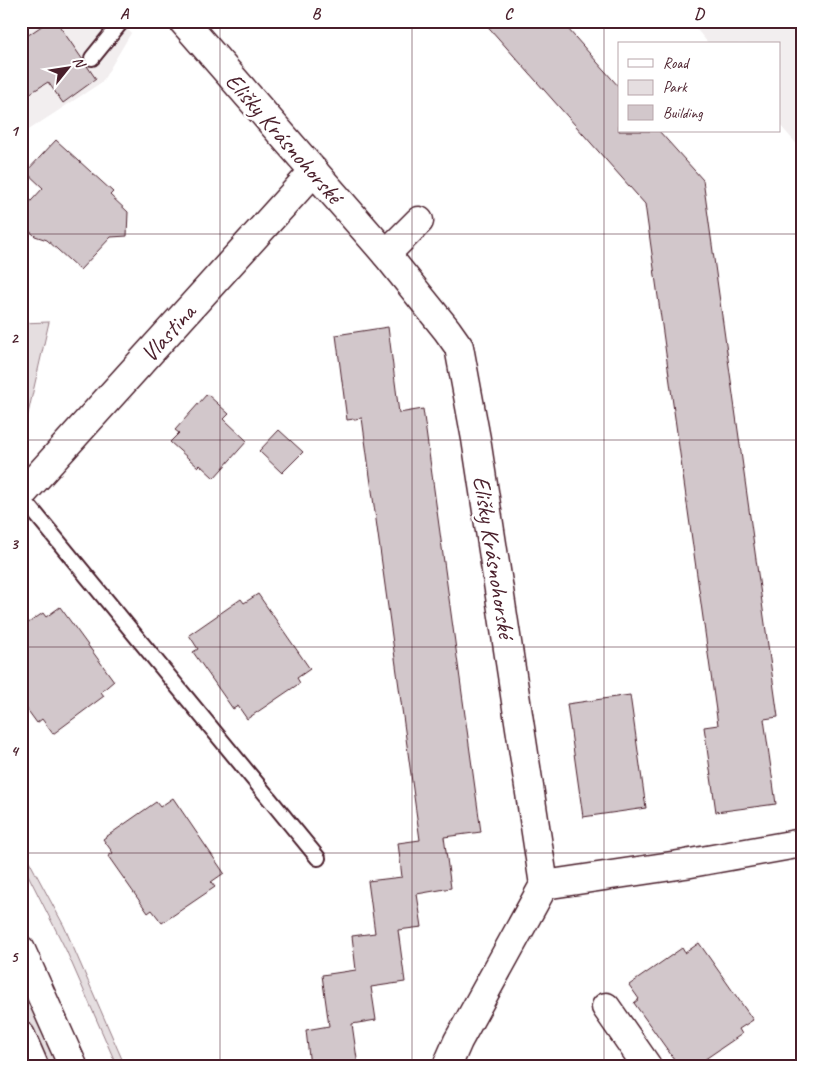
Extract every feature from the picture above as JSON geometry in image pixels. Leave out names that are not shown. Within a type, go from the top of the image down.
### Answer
[{"type":"street","name":"Elišky Krásnohorské","points":[[183,21],[386,254],[459,347],[479,457],[544,885]]},
{"type":"street","name":"Vlastina","points":[[21,496],[314,172]]},
{"type":"street","points":[[386,254],[419,221]]},
{"type":"street","points":[[446,1066],[544,885],[685,864],[802,843]]},
{"type":"street","points":[[21,950],[73,1066]]},
{"type":"street","points":[[606,1007],[647,1066]]},
{"type":"street","points":[[21,1036],[34,1066]]},
{"type":"lane","points":[[92,58],[122,21]]},
{"type":"lane","points":[[21,496],[318,858]]},
{"type":"shaded area","points":[[21,21],[120,21],[131,33],[102,82],[21,135]]},
{"type":"shaded area","points":[[692,21],[802,21],[802,150],[780,125],[780,42],[707,42],[693,25]]},
{"type":"green space","points":[[49,322],[27,418],[21,425],[21,323]]},
{"type":"green space","points":[[21,846],[64,926],[125,1066],[115,1066],[116,1064],[66,950],[21,861]]},
{"type":"green space","points":[[21,978],[59,1066],[44,1066],[21,1010]]},
{"type":"building","points":[[49,21],[56,21],[96,79],[63,103],[48,82],[21,99],[21,40]]},
{"type":"building","points":[[483,21],[561,21],[618,86],[618,132],[660,132],[703,180],[778,717],[764,719],[776,804],[716,812],[704,727],[718,725],[645,204]]},
{"type":"building","points":[[56,140],[113,192],[110,195],[128,212],[127,236],[111,237],[80,270],[47,240],[35,236],[21,223],[21,212],[43,188],[26,172]]},
{"type":"building","points":[[388,327],[399,413],[423,409],[481,832],[444,837],[451,888],[417,894],[422,927],[398,930],[405,982],[371,987],[376,1020],[352,1024],[358,1066],[310,1066],[306,1030],[329,1026],[322,975],[356,970],[352,936],[375,933],[368,881],[402,877],[398,843],[420,840],[362,418],[347,420],[336,335]]},
{"type":"building","points":[[207,394],[229,414],[224,419],[247,441],[214,478],[200,465],[198,467],[170,442],[179,433],[175,430]]},
{"type":"building","points":[[279,430],[303,452],[282,473],[259,451]]},
{"type":"building","points":[[258,594],[310,669],[297,678],[300,683],[247,719],[238,706],[233,709],[193,652],[198,649],[189,635],[241,599],[244,603]]},
{"type":"building","points":[[60,607],[114,681],[101,692],[104,696],[53,734],[42,719],[37,723],[21,701],[21,628],[43,613],[46,617]]},
{"type":"building","points":[[630,695],[646,808],[583,817],[567,704]]},
{"type":"building","points":[[173,798],[224,873],[211,882],[215,887],[162,923],[152,910],[148,913],[108,856],[113,853],[103,839],[156,802],[160,807]]},
{"type":"building","points":[[699,943],[753,1020],[739,1029],[742,1034],[695,1066],[679,1066],[634,1003],[639,999],[629,985],[682,948],[685,953]]}]
